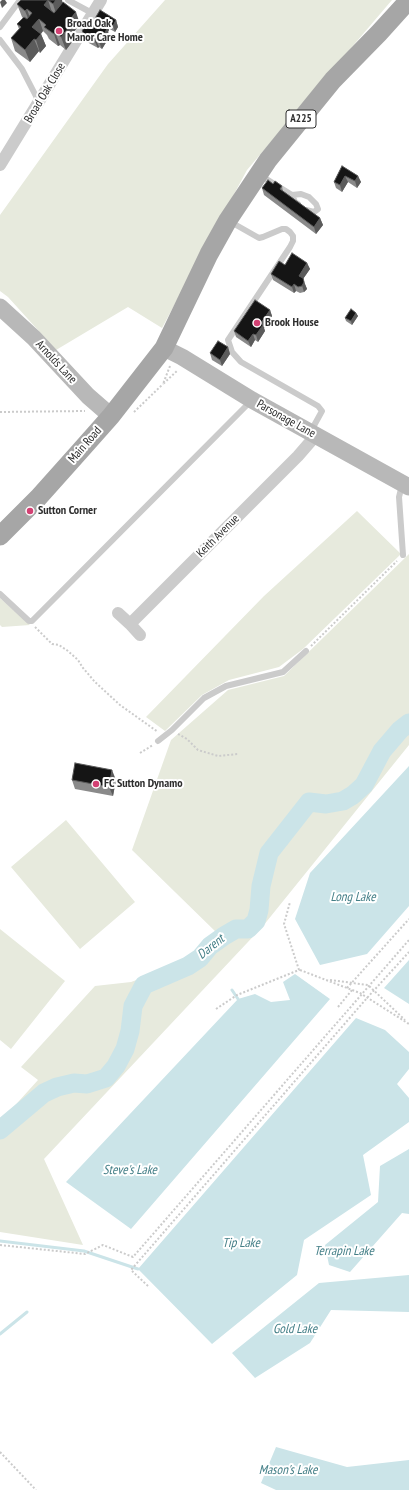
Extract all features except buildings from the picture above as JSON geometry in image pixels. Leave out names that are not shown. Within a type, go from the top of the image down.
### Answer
[{"type":"main road","name":"A225","points":[[164,348],[209,254],[228,220],[268,160],[332,80],[379,33],[409,0]]},
{"type":"main road","name":"Main Road","points":[[0,536],[38,498],[111,416],[164,348]]},
{"type":"street","name":"Broad Oak Close","points":[[0,165],[100,0]]},
{"type":"street","name":"Arnolds Lane","points":[[0,308],[34,338],[88,396],[111,416]]},
{"type":"street","name":"Parsonage Lane","points":[[164,348],[182,357],[252,400],[312,434],[406,485]]},
{"type":"street","name":"Keith Avenue","points":[[130,624],[298,456],[311,441],[312,434]]},
{"type":"street","points":[[118,613],[140,635]]},
{"type":"lane","points":[[0,27],[20,0]]},
{"type":"lane","points":[[68,0],[92,13]]},
{"type":"lane","points":[[0,40],[22,69],[38,102]]},
{"type":"lane","points":[[259,174],[292,195]]},
{"type":"lane","points":[[228,220],[259,238],[282,229],[286,229],[293,236],[293,241],[290,247],[228,340],[232,352],[241,362],[318,406],[322,412],[312,434]]},
{"type":"lane","points":[[0,594],[29,621],[32,621],[252,400]]},
{"type":"lane","points":[[403,555],[399,496],[406,485]]},
{"type":"lane","points":[[158,740],[172,730],[204,698],[226,686],[282,672],[306,651]]},
{"type":"path","points":[[0,412],[90,411]]},
{"type":"path","points":[[306,651],[403,555]]},
{"type":"path","points":[[29,621],[52,644],[59,645],[78,660],[82,668],[95,682],[120,705],[164,736]]},
{"type":"path","points":[[172,730],[187,739],[198,750],[218,756],[238,754]]},
{"type":"path","points":[[140,753],[158,740]]},
{"type":"path","points":[[290,902],[284,924],[300,970]]},
{"type":"path","points":[[348,988],[409,920]]},
{"type":"path","points":[[0,1245],[85,1254],[103,1245],[133,1257],[409,940]]},
{"type":"path","points":[[148,1286],[132,1270],[367,998],[409,952]]},
{"type":"path","points":[[216,1009],[234,996],[300,970],[327,979],[362,994],[409,1024]]},
{"type":"path","points":[[327,979],[369,986],[409,1024]]},
{"type":"path","points":[[338,1007],[352,990]]},
{"type":"path","points":[[0,1452],[36,1490]]},
{"type":"shaded area","points":[[165,0],[392,0],[247,170],[162,328],[128,307],[56,350],[8,297],[0,291],[0,215],[108,64]]},
{"type":"shaded area","points":[[357,511],[401,554],[303,649],[279,667],[229,680],[202,695],[165,731],[146,717],[264,596]]},
{"type":"shaded area","points":[[409,554],[409,745],[263,926],[44,1159],[83,1245],[0,1232],[0,1122],[38,1080],[21,1067],[95,986],[131,982],[189,961],[219,935],[132,850],[171,740],[228,690],[284,676]]},
{"type":"shaded area","points":[[0,598],[30,625],[2,627],[0,625]]},
{"type":"shaded area","points":[[66,820],[135,902],[80,949],[11,867]]},
{"type":"shaded area","points":[[0,929],[65,981],[11,1049],[0,1040]]},
{"type":"water","name":"Long Lake","points":[[409,766],[409,906],[367,954],[320,965],[295,919],[310,873]]},
{"type":"water","points":[[409,960],[409,1004],[384,988]]},
{"type":"water","name":"Steve's Lake","points":[[295,974],[330,999],[131,1229],[66,1182],[238,999],[255,994],[271,1002],[290,1000],[283,982]]},
{"type":"water","name":"Tip Lake","points":[[356,1018],[385,1030],[409,1052],[409,1069],[397,1084],[409,1098],[409,1122],[363,1155],[371,1195],[304,1240],[297,1275],[212,1344],[138,1269]]},
{"type":"water","name":"Terrapin Lake","points":[[409,1149],[409,1214],[402,1213],[350,1272],[329,1265],[325,1245],[378,1202],[380,1166]]},
{"type":"water","name":"Gold Lake","points":[[409,1275],[409,1312],[331,1310],[310,1343],[255,1378],[232,1353],[319,1283]]},
{"type":"water","name":"Mason's Lake","points":[[276,1447],[347,1467],[409,1460],[409,1490],[276,1490],[261,1483]]},
{"type":"waterway","name":"Darent","points":[[0,1130],[44,1093],[57,1087],[74,1083],[87,1084],[106,1078],[116,1066],[125,1049],[130,1031],[133,1006],[144,985],[188,966],[200,958],[210,946],[236,929],[248,929],[256,921],[259,910],[261,886],[269,853],[309,802],[326,804],[343,801],[353,795],[364,785],[382,751],[400,730],[409,723]]},
{"type":"waterway","points":[[232,990],[238,999]]},
{"type":"waterway","points":[[0,1241],[84,1251],[138,1269]]},
{"type":"waterway","points":[[0,1334],[27,1312]]},
{"type":"place","name":"Broad Oak Manor Care Home","points":[[59,31]]},
{"type":"place","name":"Brook House","points":[[257,323]]},
{"type":"place","name":"Sutton Corner","points":[[30,511]]},
{"type":"place","name":"FC Sutton Dynamo","points":[[96,784]]}]
